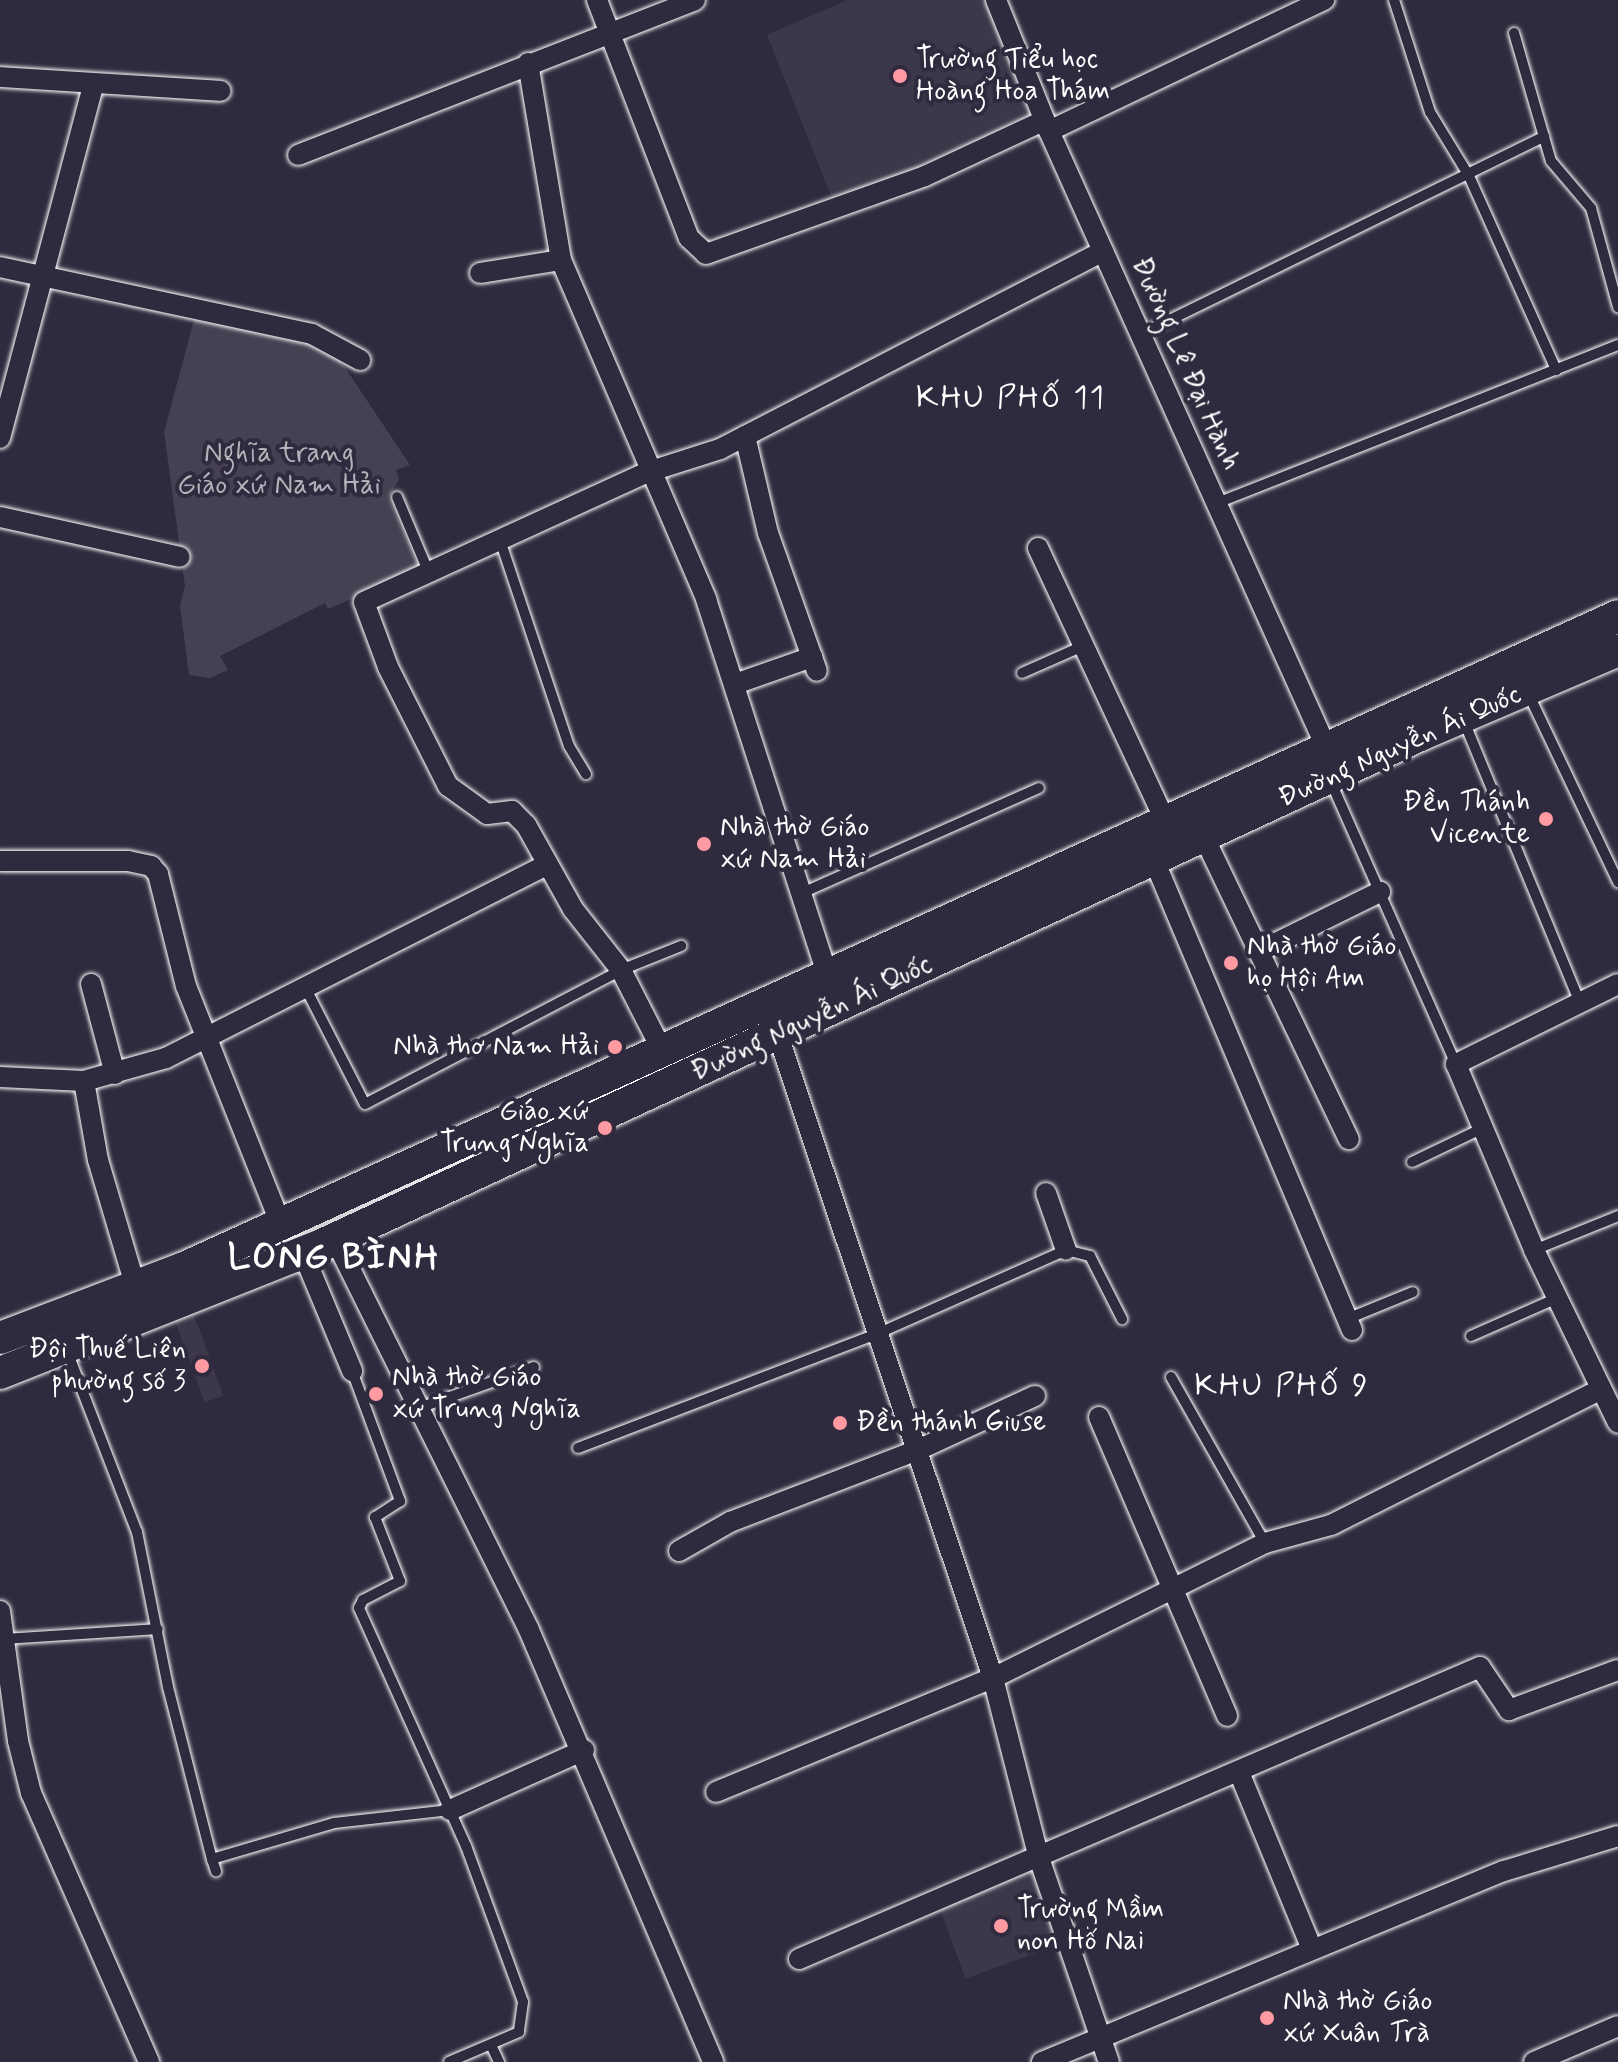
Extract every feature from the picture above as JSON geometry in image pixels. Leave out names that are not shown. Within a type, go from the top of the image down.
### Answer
[{"type":"main road","name":"Đường Nguyễn Ái Quốc","points":[[0,1373],[335,1239],[1204,837],[1328,763],[1618,616]]},
{"type":"main road","name":"Đường Nguyễn Ái Quốc","points":[[0,1338],[136,1288],[281,1225],[829,979],[1166,823],[1462,717],[1618,650]]},
{"type":"main road","points":[[319,1207],[335,1239]]},
{"type":"street","points":[[597,0],[689,238],[706,254],[925,176],[1047,126],[1324,0]]},
{"type":"street","points":[[298,155],[695,0]]},
{"type":"street","name":"Đường Lê Đại Hành","points":[[996,0],[1047,126],[1217,503],[1328,763]]},
{"type":"street","points":[[528,63],[561,260],[648,472],[706,599],[829,979]]},
{"type":"street","points":[[0,77],[93,87],[221,91]]},
{"type":"street","points":[[0,438],[40,277],[93,87]]},
{"type":"street","points":[[663,1052],[621,970],[573,909],[512,811],[487,814],[448,786],[388,667],[364,602],[648,472],[745,436],[1103,251]]},
{"type":"street","points":[[480,273],[561,260]]},
{"type":"street","points":[[0,267],[312,334],[360,360]]},
{"type":"street","points":[[735,684],[814,664],[768,533],[745,436]]},
{"type":"street","points":[[0,517],[180,557]]},
{"type":"street","points":[[1038,548],[1166,823]]},
{"type":"street","points":[[1204,837],[1349,1139]]},
{"type":"street","points":[[1154,860],[1349,1324]]},
{"type":"street","points":[[0,861],[128,861],[151,866],[158,874],[186,986],[281,1225]]},
{"type":"street","points":[[0,1077],[84,1081],[115,1074],[206,1037],[547,865]]},
{"type":"street","points":[[1260,951],[1380,892]]},
{"type":"street","points":[[91,984],[115,1074]]},
{"type":"street","points":[[1618,984],[1456,1064],[1534,1250],[1618,1423]]},
{"type":"street","points":[[778,1035],[993,1678],[1039,1858],[1109,2062]]},
{"type":"street","points":[[84,1081],[90,1129],[136,1288]]},
{"type":"street","points":[[1046,1193],[1066,1250]]},
{"type":"street","points":[[335,1239],[584,1750],[713,2062]]},
{"type":"street","points":[[303,1253],[352,1371]]},
{"type":"street","points":[[716,1792],[993,1678],[1265,1543],[1331,1525],[1600,1390]]},
{"type":"street","points":[[679,1551],[730,1522],[918,1450],[1035,1396]]},
{"type":"street","points":[[1099,1417],[1176,1587],[1227,1716]]},
{"type":"street","points":[[0,1611],[18,1741],[31,1793],[149,2062]]},
{"type":"street","points":[[799,1959],[1480,1667],[1509,1710],[1618,1670]]},
{"type":"street","points":[[450,1810],[584,1750]]},
{"type":"street","points":[[1239,1772],[1312,1949]]},
{"type":"street","points":[[1042,2062],[1504,1871],[1618,1836]]},
{"type":"street","points":[[1534,2062],[1618,2026]]},
{"type":"lane","points":[[1394,0],[1430,112],[1469,176],[1556,370]]},
{"type":"lane","points":[[1514,33],[1551,161],[1591,208],[1618,307]]},
{"type":"lane","points":[[1141,334],[1544,137]]},
{"type":"lane","points":[[1217,503],[1618,345]]},
{"type":"lane","points":[[397,497],[429,573]]},
{"type":"lane","points":[[500,540],[569,746],[586,774]]},
{"type":"lane","points":[[1022,673],[1083,646]]},
{"type":"lane","points":[[1526,690],[1618,882]]},
{"type":"lane","points":[[1462,717],[1580,1003]]},
{"type":"lane","points":[[1328,763],[1380,892],[1456,1064]]},
{"type":"lane","points":[[802,893],[1039,788]]},
{"type":"lane","points":[[305,987],[365,1104],[621,970],[681,946]]},
{"type":"lane","points":[[1412,1162],[1483,1128]]},
{"type":"lane","points":[[1534,1250],[1618,1216]]},
{"type":"lane","points":[[578,1448],[879,1333],[1066,1250],[1090,1256],[1122,1319]]},
{"type":"lane","points":[[1349,1324],[1413,1292]]},
{"type":"lane","points":[[1471,1336],[1557,1298]]},
{"type":"lane","points":[[66,1349],[137,1532],[216,1871]]},
{"type":"lane","points":[[419,1408],[534,1367]]},
{"type":"lane","points":[[352,1371],[400,1501],[375,1517],[400,1581],[363,1600],[359,1608],[450,1810],[523,2002],[519,2032],[492,2047],[449,2062]]},
{"type":"lane","points":[[1171,1377],[1265,1543]]},
{"type":"lane","points":[[5,1639],[158,1629]]},
{"type":"lane","points":[[212,1859],[334,1823],[450,1810]]},
{"type":"lane","points":[[492,2047],[499,2062]]},
{"type":"shaded area","name":"Trường Tiểu học Hoàng Hoa Thám","points":[[847,0],[987,0],[1034,116],[927,167],[834,203],[767,35]]},
{"type":"shaded area","name":"Đội Thuế Liên phường số 3","points":[[193,1312],[223,1396],[205,1402],[174,1319]]},
{"type":"shaded area","name":"Trường Mầm non Hố Nai","points":[[1033,1869],[1060,1944],[965,1979],[938,1904]]},
{"type":"green space","name":"Nghĩa trang Giáo xứ Nam Hải","points":[[194,320],[309,341],[340,360],[410,465],[396,470],[399,480],[388,498],[420,569],[328,609],[325,603],[220,656],[228,670],[210,678],[189,675],[180,606],[185,586],[164,432]]},
{"type":"place","name":"Trường Tiểu học Hoàng Hoa Thám","points":[[900,76]]},
{"type":"place","name":"Đền Thánh Vicente","points":[[1546,819]]},
{"type":"place","name":"Nhà thờ Giáo xứ Nam Hải","points":[[704,844]]},
{"type":"place","name":"Nhà thờ Giáo họ Hội Am","points":[[1231,963]]},
{"type":"place","name":"Nhà thơ Nam Hải","points":[[615,1047]]},
{"type":"place","name":"Giáo xứ Trung Nghĩa","points":[[605,1128]]},
{"type":"place","name":"Đội Thuế Liên phường số 3","points":[[202,1366]]},
{"type":"place","name":"Nhà thờ Giáo xứ Trung Nghĩa","points":[[376,1394]]},
{"type":"place","name":"Đền thánh Giuse","points":[[840,1423]]},
{"type":"place","name":"Trường Mầm non Hố Nai","points":[[1001,1926]]},
{"type":"place","name":"Nhà thờ Giáo xứ Xuân Trà","points":[[1267,2018]]},
{"type":"district","name":"KHU PHỐ 11","points":[[1011,398]]},
{"type":"district","name":"LONG BÌNH","points":[[334,1259]]},
{"type":"district","name":"KHU PHỐ 9","points":[[1282,1386]]}]
